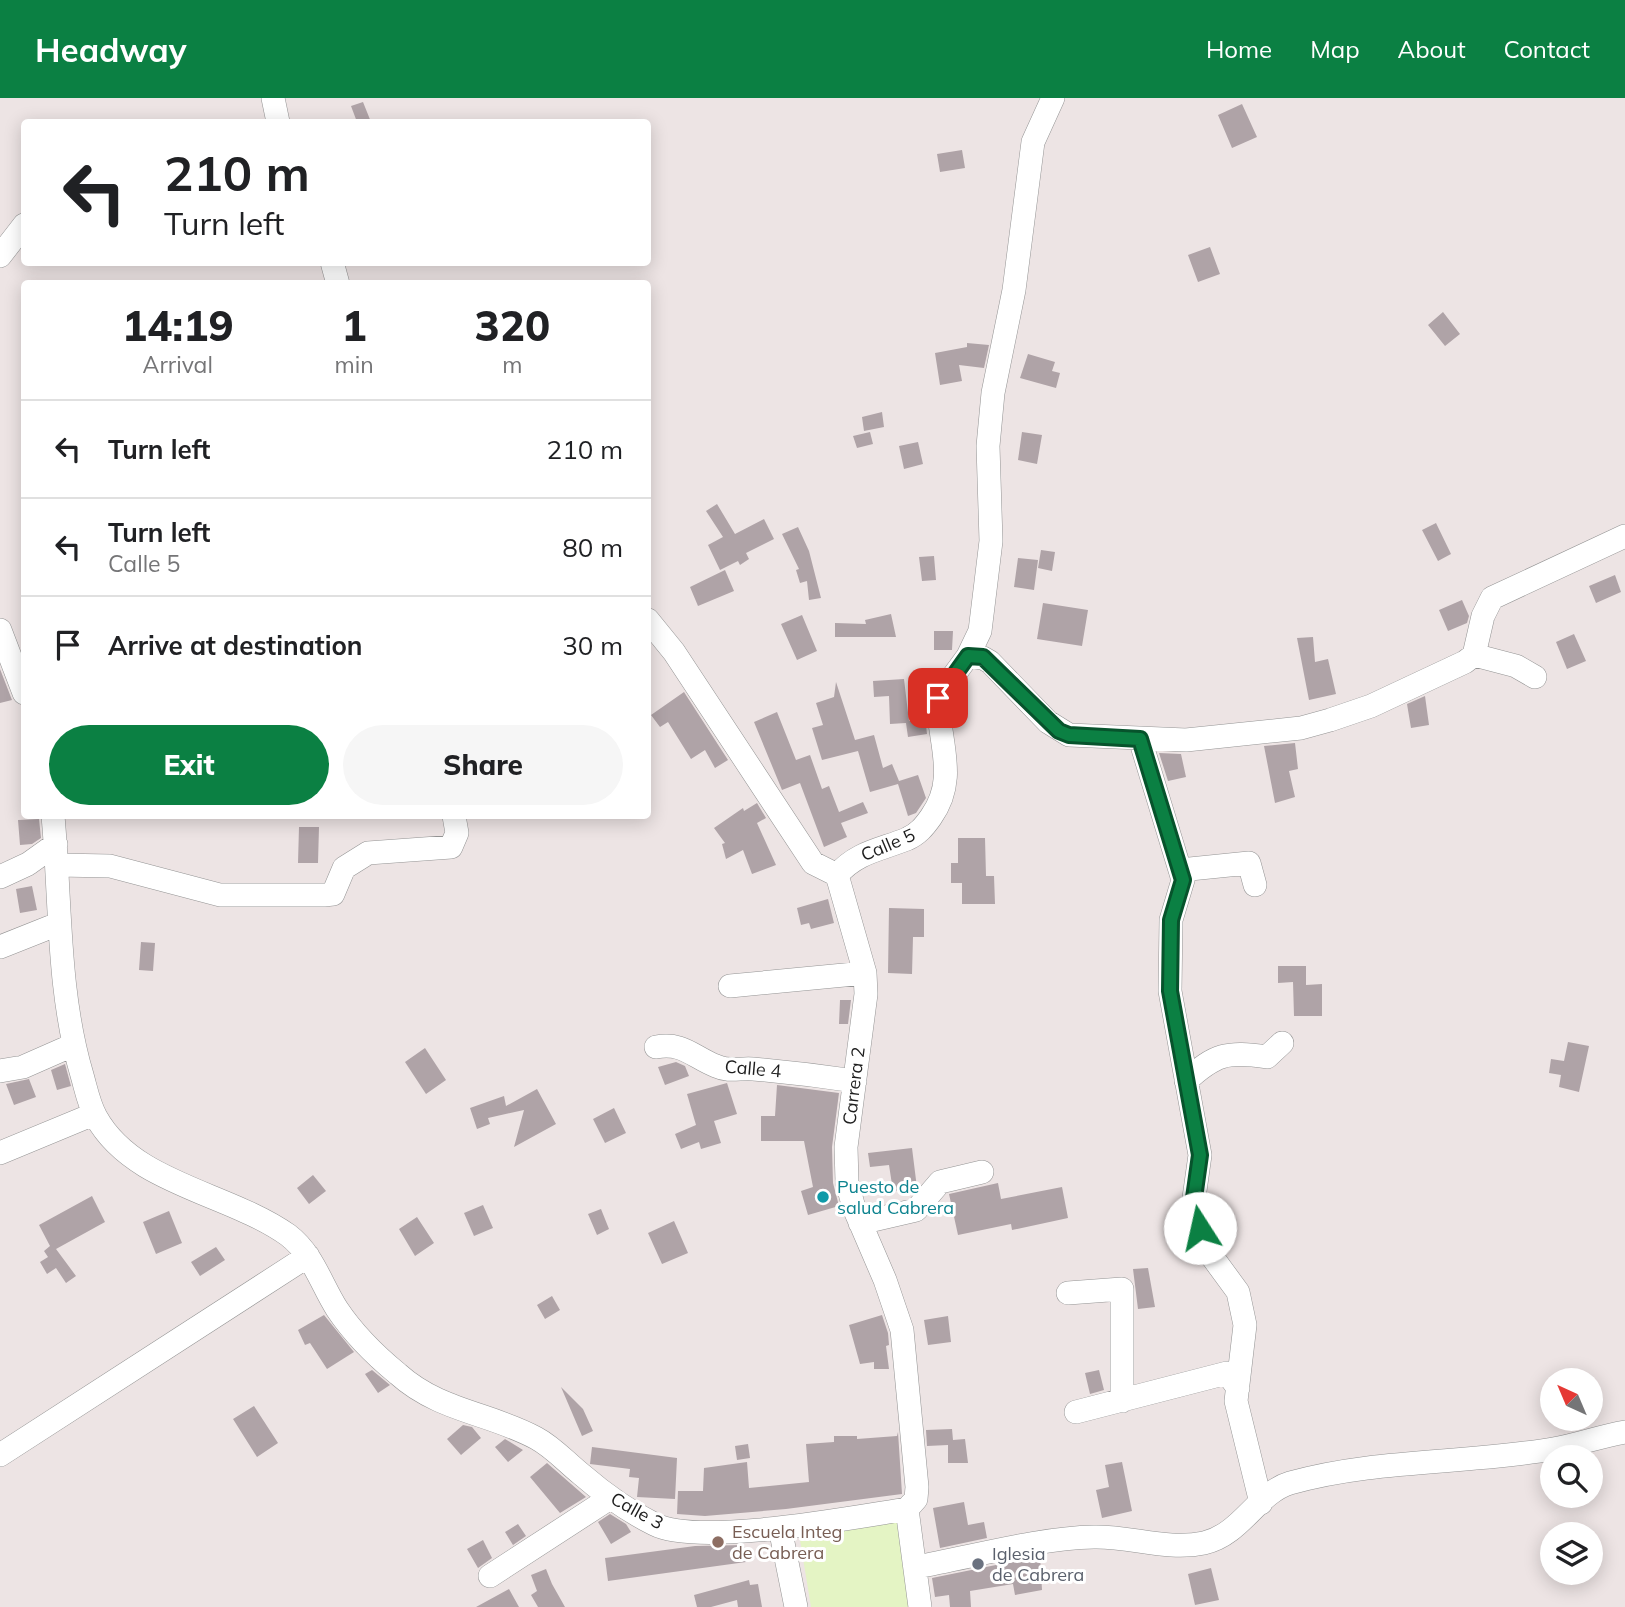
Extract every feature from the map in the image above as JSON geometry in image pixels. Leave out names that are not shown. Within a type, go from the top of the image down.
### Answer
[{"type":"street","points":[[273,98],[277,119]]},
{"type":"street","name":"Calle 5","points":[[836,875],[848,863],[869,850],[909,838],[922,830],[939,807],[947,787],[938,698],[968,656],[980,631],[991,541],[988,446],[993,393],[1014,290],[1033,142],[1053,98]]},
{"type":"street","points":[[0,256],[21,229]]},
{"type":"street","points":[[1474,655],[1483,616],[1492,598],[1625,536]]},
{"type":"street","points":[[651,624],[674,652],[813,863],[836,875]]},
{"type":"street","points":[[0,630],[21,685]]},
{"type":"street","points":[[968,656],[983,657],[1059,731],[1069,735],[1140,739],[1186,740],[1301,727],[1371,706],[1474,655],[1516,666],[1535,677]]},
{"type":"street","points":[[1140,739],[1183,880],[1171,920],[1170,991],[1200,1155],[1193,1205],[1208,1251],[1238,1292],[1245,1325],[1236,1401],[1261,1503]]},
{"type":"street","name":"Calle 3","points":[[53,819],[58,924],[74,1045],[94,1114],[111,1141],[132,1160],[251,1212],[291,1237],[308,1256],[337,1308],[368,1346],[400,1377],[461,1412],[508,1425],[550,1447],[610,1498],[657,1526],[681,1531],[779,1528],[907,1509]]},
{"type":"street","points":[[0,877],[29,863],[57,855],[220,895],[333,894],[344,868],[368,853],[451,847],[457,833],[455,819]]},
{"type":"street","points":[[1180,870],[1250,863],[1255,885]]},
{"type":"street","name":"Carrera 2","points":[[836,875],[865,973],[846,1147],[847,1182],[860,1223],[885,1280],[906,1350],[916,1487],[916,1500],[907,1509],[920,1607]]},
{"type":"street","points":[[0,947],[58,924]]},
{"type":"street","points":[[730,986],[865,973]]},
{"type":"street","points":[[1186,1081],[1208,1061],[1235,1052],[1267,1058],[1282,1043]]},
{"type":"street","points":[[0,1071],[23,1067],[74,1045]]},
{"type":"street","name":"Calle 4","points":[[656,1047],[669,1045],[685,1048],[713,1065],[728,1070],[746,1068],[855,1081]]},
{"type":"street","points":[[0,1153],[94,1114]]},
{"type":"street","points":[[860,1223],[916,1210],[940,1182],[982,1172]]},
{"type":"street","points":[[0,1455],[308,1256]]},
{"type":"street","points":[[1068,1293],[1122,1289],[1122,1401]]},
{"type":"street","points":[[1076,1412],[1227,1373],[1238,1388]]},
{"type":"street","points":[[916,1567],[1079,1538],[1120,1537],[1175,1547],[1206,1542],[1233,1529],[1271,1491],[1301,1481],[1554,1449],[1625,1432]]},
{"type":"street","points":[[490,1576],[610,1498]]},
{"type":"street","points":[[779,1528],[796,1607]]},
{"type":"green space","points":[[901,1516],[915,1607],[811,1607],[799,1534]]},
{"type":"building","points":[[363,102],[370,119],[356,119],[351,106]]},
{"type":"building","points":[[1242,104],[1257,137],[1232,148],[1218,115]]},
{"type":"building","points":[[962,150],[965,168],[940,172],[937,154]]},
{"type":"building","points":[[1210,247],[1220,274],[1198,282],[1188,255]]},
{"type":"building","points":[[1443,312],[1460,334],[1445,346],[1428,325]]},
{"type":"building","points":[[967,343],[989,345],[984,368],[959,365],[962,381],[940,385],[935,353],[967,347]]},
{"type":"building","points":[[1028,354],[1055,362],[1052,371],[1060,373],[1056,388],[1020,378]]},
{"type":"building","points":[[882,412],[884,427],[864,431],[862,417]]},
{"type":"building","points":[[870,432],[873,444],[857,448],[853,436]]},
{"type":"building","points":[[1022,432],[1042,435],[1037,464],[1018,460]]},
{"type":"building","points":[[918,442],[923,464],[904,469],[899,446]]},
{"type":"building","points":[[717,504],[735,534],[764,519],[774,539],[746,553],[749,559],[740,565],[738,561],[720,570],[708,545],[723,537],[706,511]]},
{"type":"building","points":[[1436,523],[1451,554],[1438,561],[1422,530]]},
{"type":"building","points":[[798,527],[809,551],[821,598],[809,600],[807,581],[800,583],[796,570],[799,569],[782,534]]},
{"type":"building","points":[[1041,550],[1055,552],[1052,571],[1038,568]]},
{"type":"building","points":[[934,556],[936,580],[922,581],[919,557]]},
{"type":"building","points":[[1018,558],[1038,560],[1034,590],[1014,587]]},
{"type":"building","points":[[725,570],[734,591],[698,606],[690,587]]},
{"type":"building","points":[[1615,575],[1621,592],[1596,603],[1589,586]]},
{"type":"building","points":[[1462,600],[1469,616],[1467,623],[1448,631],[1439,610]]},
{"type":"building","points":[[1043,603],[1088,610],[1082,646],[1037,639]]},
{"type":"building","points":[[891,614],[896,637],[835,637],[835,623],[866,624],[865,620]]},
{"type":"building","points":[[802,615],[817,651],[797,660],[781,624]]},
{"type":"building","points":[[934,631],[953,631],[952,650],[934,650]]},
{"type":"building","points":[[1574,634],[1586,661],[1567,669],[1556,642]]},
{"type":"building","points":[[1313,637],[1315,662],[1328,659],[1336,694],[1309,700],[1297,638]]},
{"type":"building","points":[[0,669],[12,700],[0,703]]},
{"type":"building","points":[[904,679],[909,721],[925,717],[927,734],[908,737],[906,723],[890,724],[889,696],[874,697],[873,681]]},
{"type":"building","points":[[836,682],[855,740],[874,735],[883,768],[892,764],[899,781],[918,775],[926,798],[916,813],[908,816],[898,784],[870,792],[858,751],[822,760],[812,728],[823,725],[816,703],[834,697]]},
{"type":"building","points":[[684,692],[728,760],[715,768],[705,750],[691,759],[668,722],[660,727],[651,715]]},
{"type":"building","points":[[1425,696],[1429,725],[1411,728],[1407,704]]},
{"type":"building","points":[[777,712],[796,760],[810,755],[822,789],[829,786],[839,812],[863,802],[868,813],[841,823],[847,837],[824,847],[800,783],[782,790],[754,722]]},
{"type":"building","points":[[1295,743],[1298,769],[1289,771],[1295,797],[1275,803],[1264,746]]},
{"type":"building","points":[[1159,753],[1181,754],[1186,777],[1168,781]]},
{"type":"building","points":[[757,803],[766,818],[757,823],[776,865],[752,874],[743,850],[726,859],[722,844],[725,843],[714,828],[743,808],[744,811]]},
{"type":"building","points":[[39,819],[41,838],[32,844],[20,845],[18,820]]},
{"type":"building","points":[[299,827],[319,827],[318,863],[298,863]]},
{"type":"building","points":[[958,838],[985,838],[986,876],[994,876],[995,904],[962,904],[962,883],[951,883],[951,863],[958,863]]},
{"type":"building","points":[[32,886],[37,910],[20,913],[16,889]]},
{"type":"building","points":[[828,899],[834,923],[811,929],[809,923],[801,925],[797,908]]},
{"type":"building","points":[[889,908],[924,909],[924,937],[913,937],[912,974],[888,973]]},
{"type":"building","points":[[141,942],[155,943],[153,971],[139,970]]},
{"type":"building","points":[[1278,966],[1306,966],[1306,985],[1322,984],[1322,1016],[1294,1016],[1293,982],[1278,983]]},
{"type":"building","points":[[840,1000],[851,1000],[848,1024],[839,1024]]},
{"type":"building","points":[[1568,1042],[1589,1046],[1579,1092],[1559,1087],[1561,1075],[1549,1073],[1551,1059],[1564,1061]]},
{"type":"building","points":[[425,1048],[446,1080],[426,1094],[405,1062]]},
{"type":"building","points":[[676,1062],[685,1066],[689,1076],[665,1085],[658,1067]]},
{"type":"building","points":[[65,1064],[71,1086],[57,1090],[51,1070]]},
{"type":"building","points":[[29,1079],[36,1097],[14,1105],[6,1084]]},
{"type":"building","points":[[727,1083],[737,1114],[714,1121],[721,1143],[701,1149],[699,1142],[681,1149],[675,1134],[696,1125],[687,1094]]},
{"type":"building","points":[[777,1085],[839,1093],[832,1147],[833,1183],[839,1206],[808,1215],[801,1191],[813,1187],[804,1141],[761,1141],[761,1116],[775,1116]]},
{"type":"building","points":[[537,1089],[556,1124],[514,1147],[524,1110],[488,1118],[490,1124],[477,1129],[470,1108],[504,1096],[506,1106]]},
{"type":"building","points":[[614,1108],[626,1133],[605,1143],[593,1119]]},
{"type":"building","points":[[912,1148],[917,1188],[893,1191],[889,1165],[870,1167],[868,1153]]},
{"type":"building","points":[[313,1175],[326,1191],[309,1204],[297,1188]]},
{"type":"building","points":[[998,1183],[1001,1199],[1062,1187],[1068,1218],[1012,1230],[1011,1224],[958,1235],[949,1194]]},
{"type":"building","points":[[92,1196],[105,1222],[56,1249],[76,1276],[66,1283],[56,1268],[47,1274],[40,1262],[48,1257],[44,1251],[50,1246],[39,1225]]},
{"type":"building","points":[[483,1205],[493,1228],[474,1236],[464,1213]]},
{"type":"building","points":[[601,1209],[609,1229],[597,1235],[588,1214]]},
{"type":"building","points":[[169,1211],[182,1243],[156,1254],[143,1222]]},
{"type":"building","points":[[417,1217],[434,1243],[415,1256],[399,1229]]},
{"type":"building","points":[[674,1221],[688,1253],[662,1264],[648,1233]]},
{"type":"building","points":[[216,1247],[225,1260],[200,1276],[191,1262]]},
{"type":"building","points":[[1148,1268],[1155,1307],[1138,1309],[1133,1269]]},
{"type":"building","points":[[552,1296],[560,1310],[545,1319],[537,1305]]},
{"type":"building","points":[[324,1315],[354,1352],[327,1369],[310,1343],[305,1345],[298,1330]]},
{"type":"building","points":[[882,1315],[888,1333],[889,1345],[886,1346],[889,1369],[874,1369],[874,1362],[860,1364],[849,1325]]},
{"type":"building","points":[[948,1316],[951,1342],[928,1345],[924,1320]]},
{"type":"building","points":[[372,1370],[390,1385],[378,1393],[365,1374]]},
{"type":"building","points":[[1099,1370],[1104,1390],[1090,1394],[1085,1373]]},
{"type":"building","points":[[561,1387],[583,1409],[593,1431],[582,1436]]},
{"type":"building","points":[[254,1406],[278,1443],[257,1457],[233,1419]]},
{"type":"building","points":[[463,1425],[472,1427],[481,1438],[461,1455],[447,1439]]},
{"type":"building","points":[[952,1429],[953,1440],[965,1439],[968,1463],[948,1463],[948,1445],[927,1446],[926,1430]]},
{"type":"building","points":[[898,1432],[902,1494],[786,1509],[705,1516],[677,1514],[678,1491],[703,1491],[704,1468],[747,1462],[749,1488],[809,1482],[806,1444],[834,1442],[834,1436],[857,1436],[857,1439],[897,1436]]},
{"type":"building","points":[[505,1439],[523,1450],[508,1462],[495,1447]]},
{"type":"building","points":[[748,1444],[750,1458],[737,1460],[735,1446]]},
{"type":"building","points":[[592,1447],[677,1458],[675,1499],[637,1497],[639,1478],[629,1477],[630,1469],[590,1464]]},
{"type":"building","points":[[1122,1462],[1132,1511],[1102,1518],[1096,1490],[1109,1487],[1105,1465]]},
{"type":"building","points":[[547,1463],[586,1497],[560,1513],[530,1477]]},
{"type":"building","points":[[964,1502],[968,1525],[984,1522],[987,1538],[940,1548],[933,1508]]},
{"type":"building","points":[[610,1514],[626,1524],[631,1532],[611,1544],[598,1522]]},
{"type":"building","points":[[518,1524],[526,1536],[513,1545],[505,1532]]},
{"type":"building","points":[[483,1540],[492,1558],[478,1568],[467,1549]]},
{"type":"building","points":[[744,1545],[746,1562],[608,1581],[605,1558],[695,1546]]},
{"type":"building","points":[[1040,1556],[1042,1590],[1015,1595],[1013,1584],[970,1591],[971,1607],[950,1607],[949,1595],[935,1597],[932,1578]]},
{"type":"building","points":[[1211,1568],[1219,1600],[1195,1605],[1188,1574]]},
{"type":"building","points":[[546,1569],[565,1607],[538,1607],[531,1595],[537,1591],[531,1575]]},
{"type":"building","points":[[749,1580],[750,1585],[758,1584],[762,1607],[738,1607],[737,1600],[711,1607],[697,1607],[694,1595]]},
{"type":"building","points":[[509,1589],[519,1607],[476,1607]]},
{"type":"place","name":"Puesto de salud Cabrera","points":[[823,1197]]},
{"type":"place","name":"Escuela Integ de Cabrera","points":[[718,1542]]},
{"type":"place","name":"Iglesia de Cabrera","points":[[978,1564]]},
{"type":"route","points":[[938,698],[968,656],[983,657],[1059,731],[1069,735],[1140,739],[1183,880],[1171,920],[1170,991],[1200,1155],[1193,1205],[1200,1228]]}]
